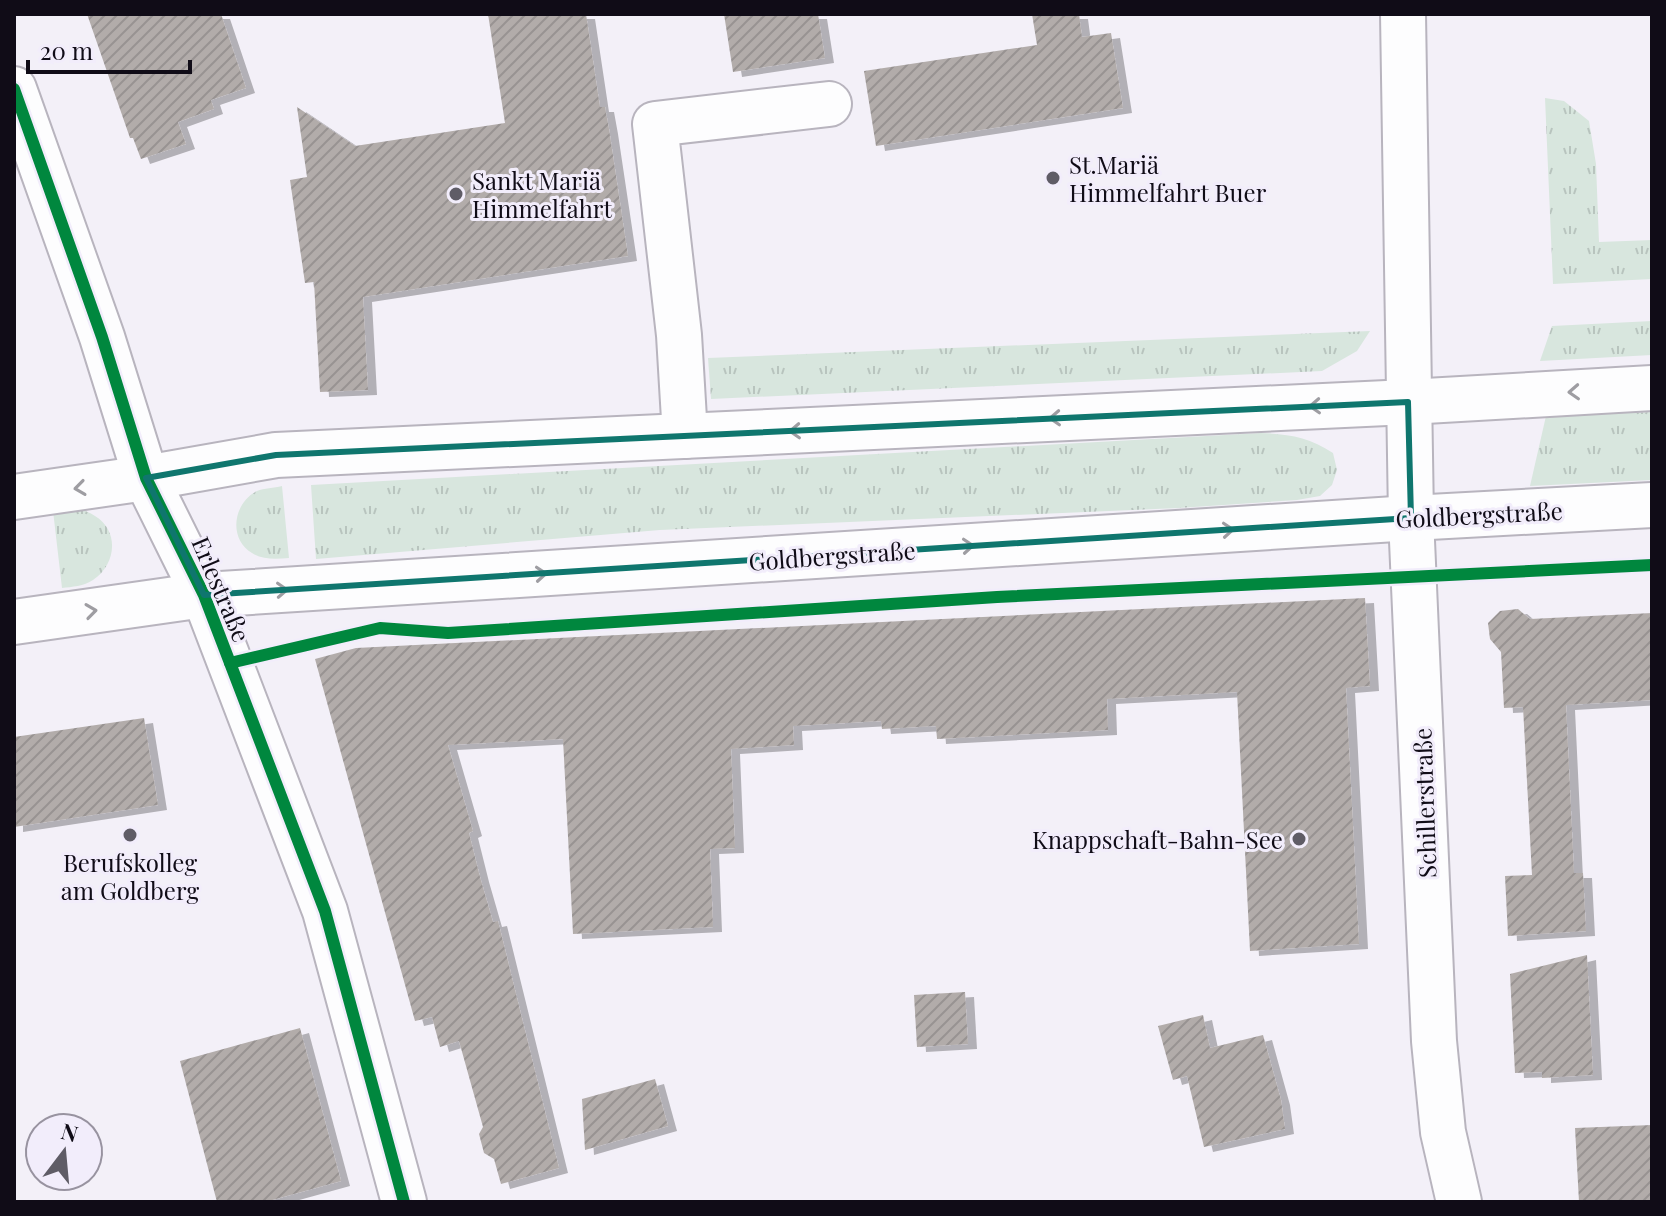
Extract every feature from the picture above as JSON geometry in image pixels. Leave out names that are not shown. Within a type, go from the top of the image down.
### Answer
[{"type":"street","points":[[1403,14],[1408,402]]},
{"type":"street","name":"Erlestraße","points":[[14,89],[102,337],[146,478],[204,595],[325,911],[404,1202]]},
{"type":"street","points":[[685,436],[679,335],[655,124],[829,104]]},
{"type":"street","points":[[14,497],[276,455],[1652,388]]},
{"type":"street","name":"Schillerstraße","points":[[1408,402],[1434,1041],[1443,1132],[1459,1202]]},
{"type":"street","name":"Goldbergstraße","points":[[14,622],[204,595],[1652,505]]},
{"type":"highlighted area","points":[[1408,402],[1411,518],[204,595],[146,478],[276,455]]},
{"type":"green space","points":[[1545,98],[1564,101],[1589,121],[1596,164],[1599,242],[1652,240],[1652,279],[1553,284]]},
{"type":"green space","points":[[1652,321],[1652,355],[1540,361],[1552,326]]},
{"type":"green space","points":[[1370,331],[1357,351],[1322,371],[711,399],[708,358]]},
{"type":"green space","points":[[1652,412],[1652,480],[1530,486],[1546,416]]},
{"type":"green space","points":[[1261,433],[1298,437],[1333,453],[1337,470],[1332,485],[1320,496],[1297,500],[1179,508],[660,530],[316,559],[311,485]]},
{"type":"green space","points":[[282,486],[289,558],[261,557],[244,547],[239,539],[236,521],[249,497],[263,489]]},
{"type":"green space","points":[[52,502],[90,513],[108,530],[112,548],[107,566],[89,582],[62,588]]},
{"type":"building","points":[[87,14],[221,14],[246,88],[211,100],[214,109],[178,122],[186,144],[141,159],[133,138],[130,138]]},
{"type":"building","name":"Sankt Mariä Himmelfahrt","points":[[488,14],[586,14],[600,107],[605,107],[609,129],[628,256],[363,297],[368,390],[320,392],[314,282],[305,283],[290,180],[307,177],[297,107],[355,146],[505,123]]},
{"type":"building","points":[[724,14],[818,14],[825,58],[733,72]]},
{"type":"building","points":[[1032,14],[1079,14],[1082,37],[1111,33],[1123,108],[876,146],[864,71],[1037,45]]},
{"type":"building","points":[[1365,598],[1370,686],[1346,688],[1359,944],[1250,951],[1237,692],[1107,699],[1108,730],[937,739],[936,726],[882,729],[881,721],[793,726],[794,745],[731,749],[735,848],[710,849],[713,927],[573,934],[563,739],[448,745],[473,831],[469,833],[480,877],[493,922],[498,921],[559,1168],[501,1184],[494,1159],[484,1153],[479,1134],[483,1127],[459,1041],[440,1047],[432,1017],[415,1021],[315,659],[356,648]]},
{"type":"building","points":[[1518,609],[1530,619],[1652,613],[1652,700],[1566,705],[1574,873],[1583,873],[1586,931],[1508,936],[1505,876],[1532,875],[1523,707],[1504,708],[1501,652],[1490,639],[1488,623],[1500,611]]},
{"type":"building","points":[[144,718],[158,805],[14,827],[14,737]]},
{"type":"building","points":[[1587,955],[1593,1075],[1542,1078],[1542,1072],[1515,1073],[1510,974]]},
{"type":"building","points":[[965,992],[968,1044],[917,1047],[914,995]]},
{"type":"building","points":[[1203,1015],[1210,1048],[1263,1035],[1281,1100],[1285,1129],[1204,1147],[1187,1076],[1173,1080],[1158,1026]]},
{"type":"building","points":[[300,1028],[341,1181],[265,1202],[217,1202],[180,1061]]},
{"type":"building","points":[[655,1079],[668,1126],[585,1150],[582,1099]]},
{"type":"building","points":[[1652,1125],[1652,1202],[1579,1202],[1575,1128]]},
{"type":"cycle path","points":[[14,89],[102,337],[146,478],[204,595],[325,911],[404,1202]]},
{"type":"cycle path","points":[[230,663],[380,628],[448,633],[997,597],[1652,565]]},
{"type":"place","name":"St.Mariä Himmelfahrt Buer","points":[[1053,178]]},
{"type":"place","name":"Sankt Mariä Himmelfahrt","points":[[456,194]]},
{"type":"place","name":"Berufskolleg am Goldberg","points":[[130,835]]},
{"type":"place","name":"Knappschaft-Bahn-See","points":[[1299,839]]}]
